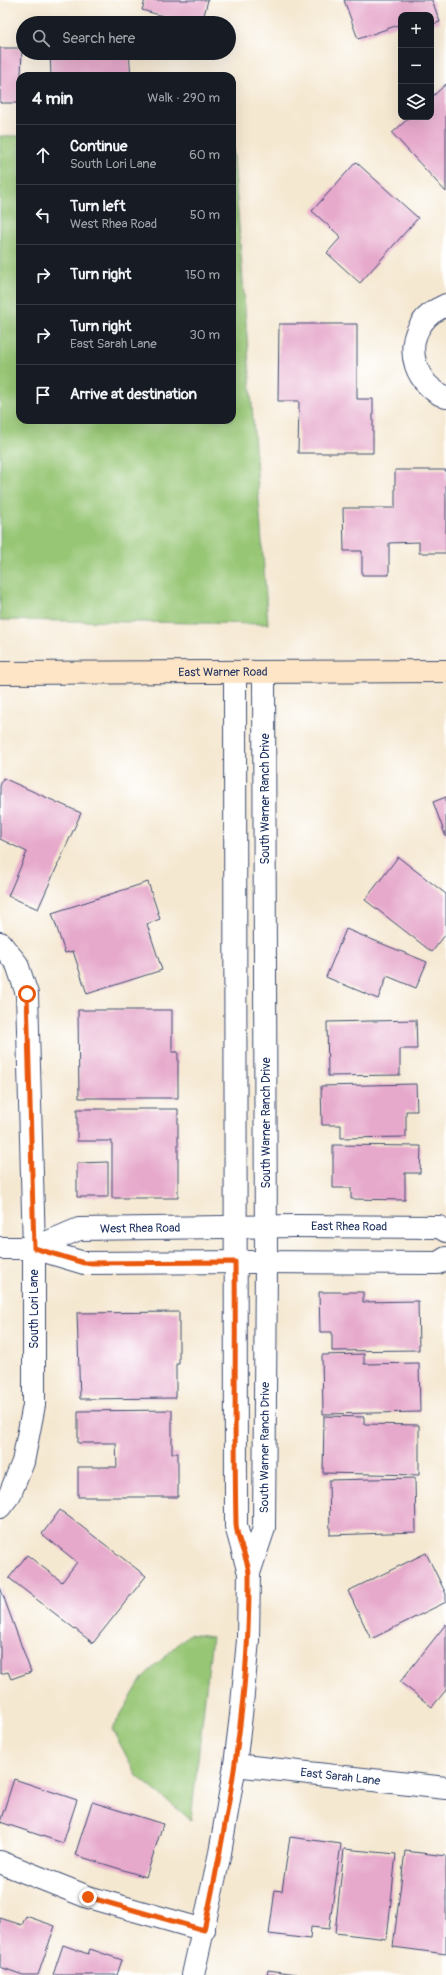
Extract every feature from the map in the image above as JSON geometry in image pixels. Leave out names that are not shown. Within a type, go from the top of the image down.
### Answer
[{"type":"main road","name":"East Warner Road","points":[[0,673],[446,671]]},
{"type":"street","points":[[446,305],[433,311],[421,323],[415,338],[413,354],[417,370],[426,384],[439,394],[446,397]]},
{"type":"street","name":"South Warner Ranch Drive","points":[[192,1975],[204,1930],[220,1853],[235,1765],[248,1640],[249,1573],[236,1526],[251,1262],[251,1227],[235,672]]},
{"type":"street","name":"South Warner Ranch Drive","points":[[249,1573],[264,1528],[251,1262],[251,1227],[264,672]]},
{"type":"street","name":"South Lori Lane","points":[[0,943],[17,964],[27,994],[34,1248],[34,1405],[23,1462],[10,1494],[0,1507]]},
{"type":"street","name":"East Rhea Road","points":[[251,1227],[439,1227],[446,1231]]},
{"type":"street","name":"West Rhea Road","points":[[34,1248],[79,1229],[251,1227]]},
{"type":"street","name":"West Rhea Road","points":[[0,1248],[34,1248],[84,1263],[251,1262]]},
{"type":"street","points":[[251,1262],[438,1263],[446,1258]]},
{"type":"street","name":"East Sarah Lane","points":[[235,1765],[446,1788]]},
{"type":"street","points":[[0,1862],[88,1897],[204,1930]]},
{"type":"green space","points":[[0,136],[16,136],[16,424],[236,424],[236,187],[268,624],[0,620]]},
{"type":"green space","points":[[189,1634],[212,1637],[191,1820],[137,1776],[112,1729],[143,1677]]},
{"type":"building","points":[[145,0],[208,0],[204,16],[163,16],[142,10]]},
{"type":"building","points":[[344,0],[432,0],[440,22],[434,24],[434,12],[398,12],[398,25],[358,39]]},
{"type":"building","points":[[0,48],[16,48],[16,60],[22,60],[21,72],[16,72],[16,103],[0,103]]},
{"type":"building","points":[[50,60],[130,60],[131,72],[51,72]]},
{"type":"building","points":[[446,84],[446,192],[392,133],[407,120],[434,120],[434,95]]},
{"type":"building","points":[[356,162],[418,218],[360,283],[327,253],[341,237],[312,211]]},
{"type":"building","points":[[279,324],[357,324],[357,399],[373,399],[373,453],[298,453],[299,401],[278,401]]},
{"type":"building","points":[[395,470],[446,470],[446,553],[419,553],[419,542],[389,543],[389,575],[362,575],[362,551],[344,551],[343,508],[395,508]]},
{"type":"building","points":[[3,778],[81,813],[38,909],[8,896],[27,852],[0,839],[0,786]]},
{"type":"building","points":[[446,797],[446,837],[433,802]]},
{"type":"building","points":[[398,857],[446,894],[446,934],[432,952],[365,900]]},
{"type":"building","points":[[148,882],[160,919],[147,924],[162,970],[87,994],[73,951],[65,953],[52,913]]},
{"type":"building","points":[[346,929],[427,962],[416,988],[387,976],[378,999],[326,977]]},
{"type":"building","points":[[78,1010],[172,1010],[172,1052],[178,1052],[178,1098],[79,1098]]},
{"type":"building","points":[[416,1020],[417,1049],[400,1049],[400,1075],[328,1076],[327,1022]]},
{"type":"building","points":[[416,1084],[417,1111],[406,1111],[406,1137],[341,1138],[341,1125],[322,1125],[321,1086]]},
{"type":"building","points":[[77,1109],[178,1109],[178,1198],[112,1198],[112,1141],[77,1141]]},
{"type":"building","points":[[333,1145],[421,1146],[420,1173],[405,1173],[405,1200],[351,1199],[351,1188],[333,1188]]},
{"type":"building","points":[[108,1162],[108,1197],[77,1197],[77,1163]]},
{"type":"building","points":[[319,1292],[363,1292],[363,1302],[418,1301],[419,1350],[332,1351],[332,1332],[320,1332]]},
{"type":"building","points":[[179,1312],[179,1364],[176,1364],[176,1398],[80,1399],[77,1313]]},
{"type":"building","points":[[364,1354],[364,1364],[419,1363],[420,1412],[323,1414],[322,1355]]},
{"type":"building","points":[[172,1410],[172,1453],[178,1453],[178,1497],[78,1497],[78,1467],[117,1467],[116,1443],[78,1443],[78,1411]]},
{"type":"building","points":[[324,1416],[364,1417],[364,1424],[419,1425],[419,1475],[323,1473]]},
{"type":"building","points":[[415,1478],[416,1532],[330,1535],[329,1480]]},
{"type":"building","points":[[60,1510],[146,1576],[93,1643],[9,1578],[27,1555],[62,1582],[77,1562],[42,1534]]},
{"type":"building","points":[[426,1553],[446,1594],[446,1602],[371,1639],[348,1591]]},
{"type":"building","points":[[0,1587],[31,1672],[11,1679],[8,1672],[0,1674]]},
{"type":"building","points":[[446,1624],[446,1690],[432,1707],[400,1682]]},
{"type":"building","points":[[14,1779],[77,1800],[63,1843],[0,1822]]},
{"type":"building","points":[[92,1802],[163,1824],[146,1877],[75,1855]]},
{"type":"building","points":[[290,1837],[341,1844],[329,1929],[311,1927],[310,1939],[269,1934],[275,1890],[282,1891]]},
{"type":"building","points":[[344,1849],[396,1854],[387,1939],[335,1933]]},
{"type":"building","points":[[405,1851],[446,1856],[446,1954],[393,1947]]},
{"type":"building","points":[[26,1916],[55,1926],[38,1975],[23,1975],[0,1967],[0,1918],[22,1925]]},
{"type":"building","points":[[63,1945],[88,1954],[90,1949],[122,1960],[117,1975],[53,1975]]},
{"type":"building","points":[[268,1970],[297,1974],[297,1975],[267,1975]]},
{"type":"route","points":[[27,994],[34,1248],[84,1263],[235,1262],[236,1526],[249,1573],[248,1640],[235,1765],[220,1853],[204,1930],[88,1897]]}]
